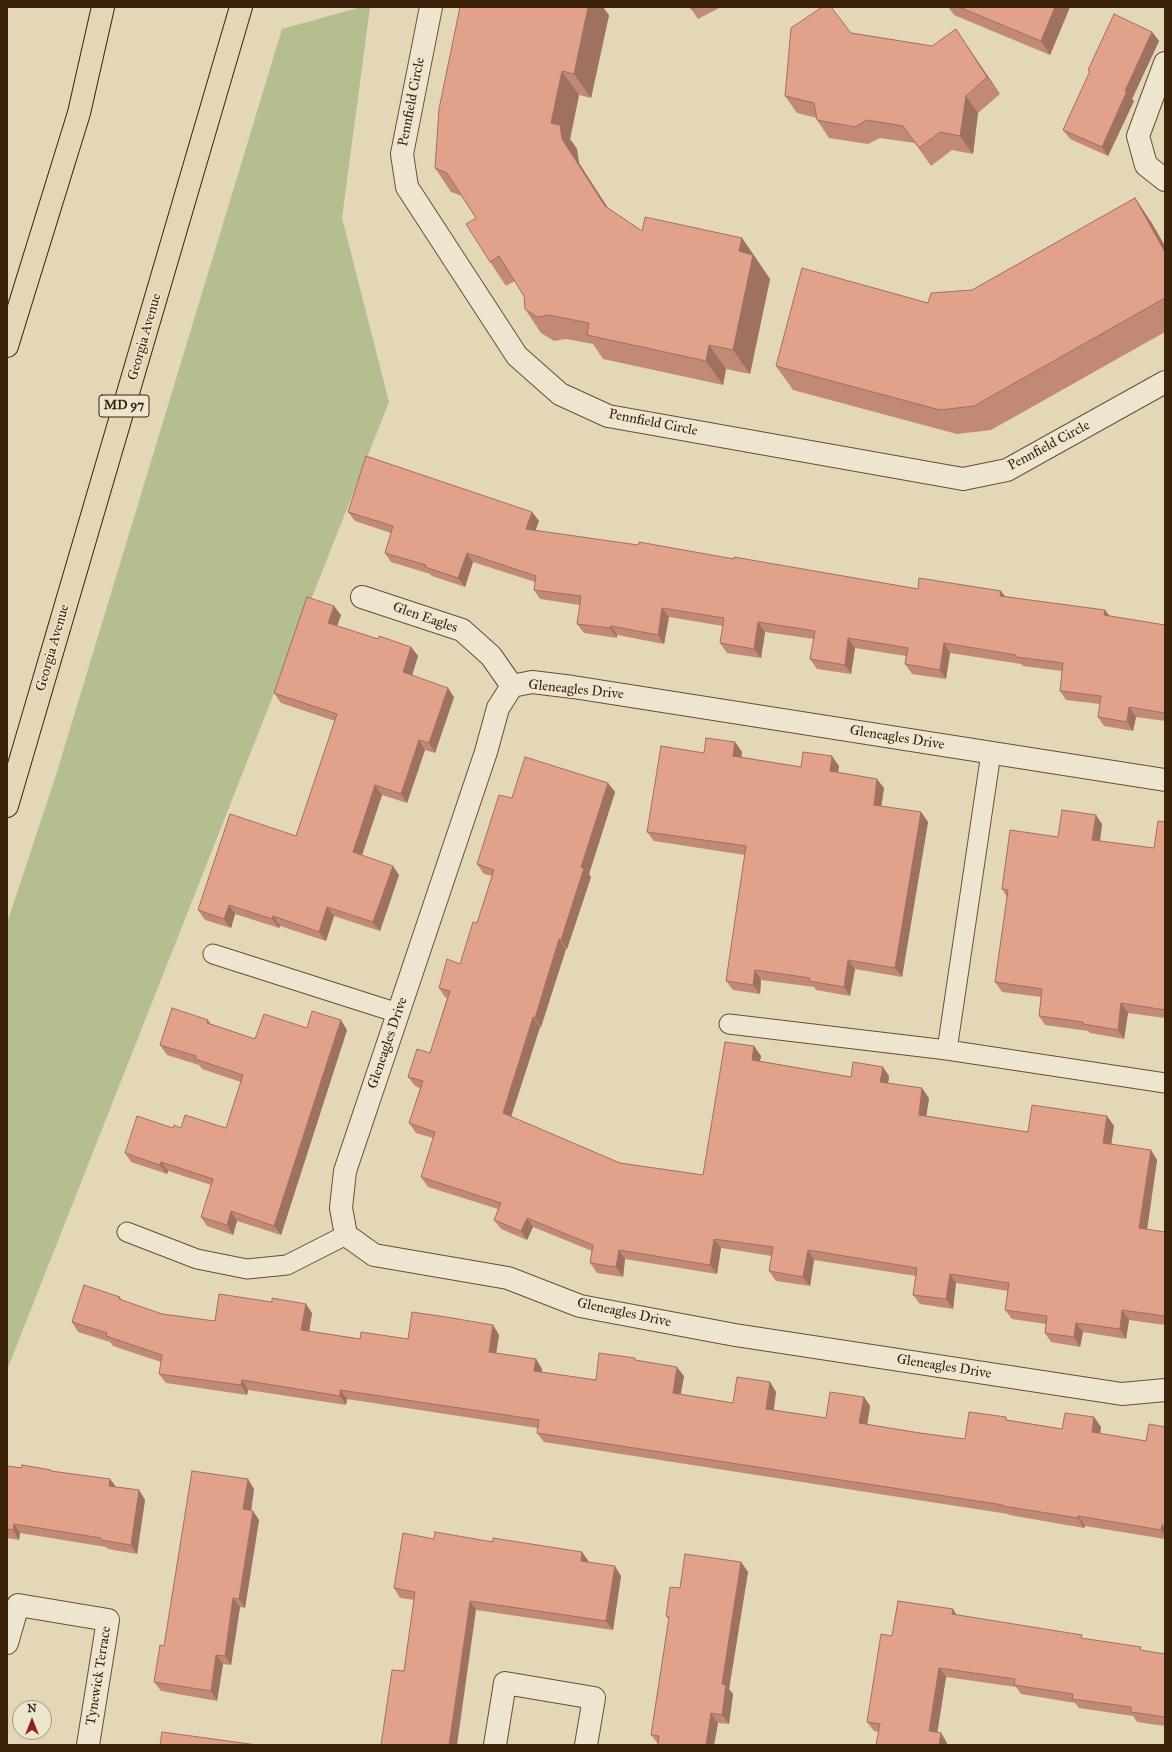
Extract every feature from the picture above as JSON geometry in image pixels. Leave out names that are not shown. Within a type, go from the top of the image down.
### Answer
[{"type":"main road","points":[[7,346],[79,113],[103,7]]},
{"type":"main road","name":"Georgia Avenue","points":[[7,806],[241,7]]},
{"type":"street","name":"Pennfield Circle","points":[[431,7],[402,154],[407,186],[517,356],[560,394],[608,416],[963,479],[1007,470],[1165,382]]},
{"type":"street","points":[[1165,63],[1138,136],[1146,165],[1165,180]]},
{"type":"street","name":"Glen Eagles","points":[[362,597],[462,630],[491,656],[512,686]]},
{"type":"street","name":"Gleneagles Drive","points":[[1165,780],[573,687],[532,682],[512,686],[498,708],[486,752],[345,1172],[342,1208],[346,1234],[374,1255],[508,1278],[580,1306],[735,1335],[1122,1394],[1165,1390]]},
{"type":"street","name":"Tynewick Terrace","points":[[7,1643],[18,1605],[108,1620],[88,1745]]},
{"type":"street","points":[[495,1745],[505,1683],[594,1698],[586,1745]]},
{"type":"lane","points":[[947,1050],[991,753]]},
{"type":"lane","points":[[213,954],[398,1012]]},
{"type":"lane","points":[[729,1024],[947,1050],[1165,1083]]},
{"type":"lane","points":[[127,1232],[197,1259],[247,1269],[287,1265],[346,1234]]},
{"type":"green space","points":[[361,7],[370,7],[342,218],[389,402],[7,1370],[7,923],[56,775],[282,29]]},
{"type":"building","points":[[460,7],[588,7],[574,74],[562,71],[551,123],[560,125],[562,139],[605,206],[642,231],[645,217],[742,238],[739,251],[753,255],[733,350],[709,345],[706,361],[587,335],[589,323],[549,315],[537,317],[525,309],[524,296],[499,256],[490,262],[466,224],[476,218],[447,173],[435,168],[439,109]]},
{"type":"building","points":[[690,7],[697,7],[692,10]]},
{"type":"building","points":[[822,7],[831,7],[851,33],[932,46],[956,29],[987,77],[966,96],[960,136],[940,132],[919,148],[903,126],[867,120],[855,127],[817,120],[814,103],[785,96],[791,28]]},
{"type":"building","points":[[959,7],[1055,7],[1041,41]]},
{"type":"building","points":[[1114,14],[1152,32],[1125,91],[1127,91],[1102,147],[1063,130],[1090,71],[1088,70]]},
{"type":"building","points":[[1135,198],[1165,252],[1165,298],[974,406],[940,410],[776,366],[802,268],[928,303],[931,293],[972,290]]},
{"type":"building","points":[[366,456],[532,512],[526,529],[638,545],[639,542],[918,589],[919,578],[1001,591],[1000,596],[1105,610],[1104,615],[1165,625],[1165,713],[1129,707],[1127,722],[1098,717],[1101,696],[1060,691],[1063,663],[1016,657],[1016,655],[944,643],[940,670],[905,664],[908,648],[848,638],[845,665],[810,659],[815,631],[758,622],[754,649],[720,643],[724,618],[662,608],[658,635],[611,626],[610,628],[577,624],[581,596],[534,590],[536,576],[467,553],[458,578],[425,567],[426,565],[385,553],[393,526],[348,512]]},
{"type":"building","points":[[307,597],[334,606],[328,623],[378,639],[379,636],[411,647],[403,672],[448,688],[429,743],[419,740],[401,794],[375,785],[353,852],[393,866],[373,922],[327,907],[319,932],[273,916],[272,919],[229,905],[224,919],[198,910],[230,814],[296,836],[337,714],[274,693]]},
{"type":"building","points":[[706,738],[735,742],[733,756],[801,767],[803,752],[832,756],[830,771],[877,779],[874,805],[921,812],[895,968],[848,960],[844,987],[809,981],[810,978],[755,970],[753,985],[726,981],[746,846],[647,832],[661,746],[704,753]]},
{"type":"building","points":[[525,757],[608,783],[581,867],[584,868],[561,940],[559,939],[535,1018],[533,1017],[503,1113],[620,1163],[703,1175],[725,1042],[754,1046],[752,1060],[851,1077],[853,1062],[883,1067],[880,1082],[922,1088],[919,1115],[1028,1132],[1032,1105],[1107,1116],[1103,1143],[1151,1150],[1139,1228],[1165,1232],[1165,1316],[1122,1310],[1120,1329],[1076,1323],[1074,1337],[1045,1333],[1047,1316],[1005,1310],[1009,1283],[950,1274],[946,1299],[913,1295],[917,1268],[808,1250],[803,1277],[769,1271],[773,1247],[714,1239],[710,1265],[619,1250],[616,1267],[590,1263],[593,1245],[527,1218],[521,1231],[494,1220],[501,1203],[421,1177],[435,1132],[409,1123],[423,1081],[408,1077],[417,1049],[430,1053],[450,991],[439,988],[447,959],[460,964],[473,922],[477,923],[494,870],[477,864],[499,795],[512,798]]},
{"type":"building","points":[[1062,810],[1096,815],[1092,840],[1154,848],[1158,821],[1165,822],[1165,1010],[1121,1003],[1118,1030],[1083,1024],[1083,1022],[1039,1016],[1042,989],[995,982],[1008,890],[1002,889],[1010,830],[1058,837]]},
{"type":"building","points":[[172,1008],[208,1020],[207,1023],[255,1039],[264,1014],[307,1028],[312,1011],[341,1020],[274,1226],[231,1211],[227,1225],[201,1217],[213,1179],[161,1162],[160,1165],[125,1153],[137,1116],[173,1128],[174,1125],[181,1128],[185,1115],[226,1128],[243,1075],[195,1059],[196,1056],[160,1045]]},
{"type":"building","points":[[84,1285],[120,1297],[119,1299],[162,1314],[215,1321],[219,1294],[272,1302],[272,1298],[306,1304],[301,1330],[360,1339],[361,1332],[408,1339],[412,1312],[493,1325],[489,1352],[536,1359],[534,1371],[596,1380],[599,1353],[635,1358],[635,1360],[677,1367],[673,1393],[733,1403],[737,1377],[770,1382],[766,1409],[826,1418],[830,1392],[864,1397],[859,1423],[965,1439],[969,1412],[1006,1417],[1006,1420],[1062,1429],[1065,1413],[1094,1417],[1092,1432],[1146,1441],[1149,1424],[1165,1427],[1165,1525],[1162,1525],[1161,1530],[1078,1516],[1078,1518],[1003,1505],[537,1433],[539,1420],[340,1390],[340,1396],[242,1380],[241,1385],[159,1374],[162,1355],[106,1336],[107,1333],[72,1322]]},
{"type":"building","points":[[22,1465],[51,1471],[110,1479],[109,1486],[139,1490],[131,1545],[101,1540],[101,1538],[14,1524],[13,1530],[7,1529],[7,1466],[22,1468]]},
{"type":"building","points":[[192,1471],[248,1479],[243,1509],[253,1511],[239,1599],[233,1598],[225,1656],[216,1655],[211,1691],[154,1682],[160,1645],[164,1646]]},
{"type":"building","points":[[435,1532],[493,1542],[493,1538],[582,1552],[581,1561],[615,1566],[606,1621],[470,1601],[449,1745],[381,1745],[392,1670],[404,1671],[415,1592],[394,1588],[403,1533],[434,1539]]},
{"type":"building","points":[[685,1554],[741,1562],[722,1684],[726,1685],[722,1715],[711,1713],[706,1745],[658,1745],[659,1736],[651,1735],[669,1617],[666,1616],[670,1587],[680,1588]]},
{"type":"building","points":[[898,1601],[953,1609],[952,1614],[1082,1635],[1081,1638],[1141,1647],[1140,1650],[1165,1654],[1165,1717],[1131,1712],[1131,1707],[1072,1699],[1073,1694],[1014,1685],[1015,1679],[939,1668],[929,1731],[941,1733],[939,1745],[876,1745],[880,1724],[867,1722],[881,1634],[892,1636]]},
{"type":"building","points":[[162,1732],[257,1745],[160,1745]]}]
